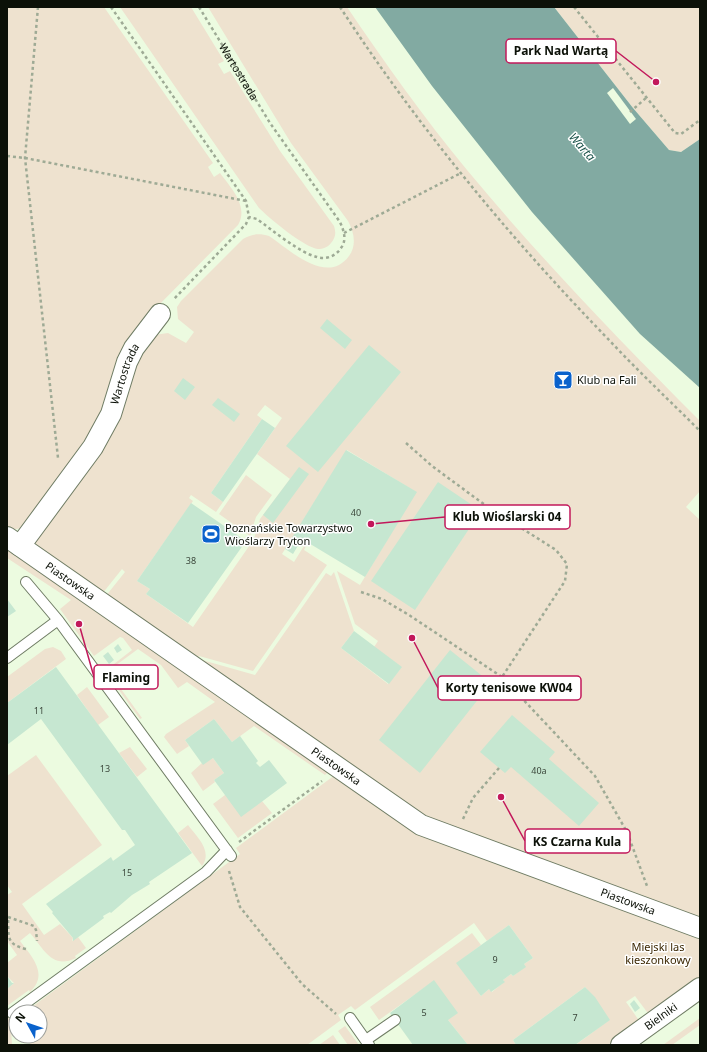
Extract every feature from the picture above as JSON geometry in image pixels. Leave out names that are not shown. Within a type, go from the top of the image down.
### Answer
[{"type":"street","name":"Wartostrada","points":[[13,541],[62,489],[103,431],[134,348],[160,314]]},
{"type":"street","name":"Piastowska","points":[[13,541],[406,816],[436,832],[700,928]]},
{"type":"street","name":"Bielniki","points":[[621,1045],[700,988]]},
{"type":"lane","points":[[24,1004],[228,857],[58,620],[26,582]]},
{"type":"lane","points":[[7,658],[58,620]]},
{"type":"lane","points":[[350,1018],[367,1043],[395,1020]]},
{"type":"path","points":[[38,7],[25,158],[62,489]]},
{"type":"path","points":[[111,7],[246,201],[249,217],[241,231],[160,314]]},
{"type":"path","name":"Wartostrada","points":[[199,7],[270,123],[340,222],[344,230],[345,238],[342,247],[337,254],[328,258],[318,258],[307,253],[257,219],[249,217]]},
{"type":"path","points":[[340,7],[407,104],[461,174],[609,341],[700,431]]},
{"type":"path","points":[[574,7],[675,133],[681,134],[700,120]]},
{"type":"path","points":[[630,112],[646,98]]},
{"type":"path","points":[[7,156],[25,158],[246,201]]},
{"type":"path","points":[[344,233],[461,174]]},
{"type":"path","points":[[406,443],[432,466],[485,505],[556,550],[567,564],[565,581],[502,677]]},
{"type":"path","points":[[361,592],[382,599],[408,614],[502,677],[595,776],[628,832],[648,891],[650,909]]},
{"type":"path","points":[[338,768],[228,857],[240,907],[302,984],[338,1015]]},
{"type":"path","points":[[465,814],[473,798],[499,768]]},
{"type":"path","points":[[26,949],[14,946],[9,940],[8,916],[34,926],[37,941]]},
{"type":"green space","points":[[7,7],[104,7],[213,163],[208,167],[214,177],[220,173],[233,191],[240,204],[241,211],[241,218],[238,225],[153,311],[97,428],[22,528],[11,530],[7,528]]},
{"type":"green space","points":[[120,7],[191,7],[224,61],[218,64],[224,74],[230,71],[280,151],[334,226],[335,237],[328,246],[318,249],[305,244],[259,208]]},
{"type":"green space","points":[[208,7],[347,7],[420,110],[495,203],[580,298],[700,421],[700,491],[686,507],[700,520],[700,920],[425,819],[200,663],[202,660],[255,675],[326,573],[331,576],[334,572],[354,631],[341,648],[388,684],[401,668],[374,647],[378,641],[355,624],[337,571],[360,585],[416,492],[347,450],[282,554],[294,562],[307,541],[308,542],[304,550],[327,565],[253,671],[199,656],[196,660],[105,597],[125,572],[122,569],[102,594],[40,550],[36,545],[36,537],[134,363],[154,335],[168,333],[186,343],[194,332],[178,319],[177,307],[181,301],[243,239],[256,234],[269,236],[298,256],[320,267],[330,268],[340,264],[352,252],[354,238],[348,221],[291,143]],"holes":[[[265,405],[282,418],[257,454],[290,479],[260,519],[254,539],[193,627],[146,594],[150,589],[137,581],[193,501],[189,498],[191,495],[216,512],[223,502],[211,493],[262,419],[257,415]]]},
{"type":"green space","points":[[554,7],[700,7],[700,139],[681,152],[669,150],[633,108]]},
{"type":"green space","points":[[246,475],[272,495],[256,517],[250,536],[219,514]]},
{"type":"green space","points":[[7,546],[329,771],[325,775],[254,726],[232,742],[214,719],[185,740],[189,746],[177,754],[164,737],[166,734],[215,702],[187,682],[178,688],[161,665],[138,649],[108,671],[142,718],[140,719],[105,671],[132,650],[123,638],[120,637],[94,656],[60,609],[71,600],[7,558]]},
{"type":"green space","points":[[53,647],[61,651],[66,659],[7,703],[7,677],[45,649]]},
{"type":"green space","points":[[87,687],[109,717],[98,725],[77,695]]},
{"type":"green space","points":[[130,747],[147,769],[137,777],[119,753]]},
{"type":"green space","points":[[36,755],[102,845],[22,904],[44,935],[60,924],[73,938],[72,941],[78,937],[86,948],[75,956],[76,958],[68,961],[55,960],[44,951],[30,933],[20,941],[37,966],[38,979],[36,985],[30,992],[29,990],[7,1006],[7,989],[14,983],[7,976],[7,963],[17,955],[7,941],[7,895],[12,892],[7,885],[7,776]]},
{"type":"green space","points":[[213,758],[224,773],[203,791],[191,773],[202,763]]},
{"type":"green space","name":"Miejski las kieszonkowy","points":[[335,775],[403,822],[700,934],[700,978],[652,1014],[647,1012],[635,996],[626,1002],[638,1019],[638,1024],[608,1045],[577,1044],[609,1020],[585,987],[513,1040],[516,1045],[468,1045],[448,1020],[434,981],[379,1020],[370,1007],[472,933],[481,945],[457,963],[481,996],[489,989],[492,992],[504,982],[503,980],[511,974],[513,976],[525,967],[524,964],[533,958],[509,925],[487,941],[474,923],[355,1010],[351,1006],[338,1015],[341,1020],[307,1045],[30,1045],[48,1044],[48,1004],[36,1004],[240,854],[236,848]]},
{"type":"green space","points":[[225,795],[262,801],[272,813],[238,838],[213,804]]},
{"type":"green space","points":[[188,825],[199,839],[205,850],[206,855],[202,866],[178,833]]},
{"type":"green space","points":[[7,1012],[8,1044],[12,1045],[7,1045]]},
{"type":"green space","points":[[700,1018],[700,1025],[672,1045],[663,1045]]},
{"type":"green space","points":[[345,1026],[359,1045],[348,1045],[338,1031]]},
{"type":"green space","points":[[333,1035],[340,1045],[319,1045]]},
{"type":"water","name":"Warta","points":[[375,7],[554,7],[633,108],[669,150],[681,152],[700,139],[700,388],[640,334],[532,212],[432,86]]},
{"type":"pier","points":[[613,88],[636,119],[630,124],[607,93]]},
{"type":"building","points":[[327,319],[352,340],[345,349],[320,328]]},
{"type":"building","points":[[369,345],[401,372],[318,472],[286,446]]},
{"type":"building","points":[[183,378],[195,387],[185,400],[174,391]]},
{"type":"building","points":[[218,398],[240,414],[234,422],[212,405]]},
{"type":"building","points":[[262,419],[275,428],[223,502],[211,493]]},
{"type":"building","points":[[346,450],[417,492],[365,577],[302,539],[293,554],[285,549]]},
{"type":"building","points":[[299,467],[309,474],[273,523],[263,515]]},
{"type":"building","points":[[438,482],[481,511],[415,610],[371,581]]},
{"type":"building","points":[[191,503],[246,541],[188,623],[146,594],[150,589],[137,581]]},
{"type":"building","points":[[7,599],[16,611],[7,617]]},
{"type":"building","points":[[354,631],[402,667],[389,684],[341,648]]},
{"type":"building","points":[[118,644],[122,650],[117,653],[114,648]]},
{"type":"building","points":[[450,650],[491,683],[420,773],[379,740]]},
{"type":"building","points":[[108,652],[114,660],[109,664],[103,656]]},
{"type":"building","points":[[56,667],[192,853],[149,882],[150,884],[132,895],[111,913],[110,912],[103,916],[104,918],[73,941],[73,938],[46,904],[111,857],[113,861],[135,845],[125,830],[122,830],[41,719],[7,745],[7,703]]},
{"type":"building","points":[[512,715],[555,752],[549,759],[599,803],[579,826],[511,767],[505,773],[480,752]]},
{"type":"building","points":[[214,719],[232,742],[240,736],[258,761],[256,763],[260,767],[269,760],[287,783],[241,817],[214,780],[224,773],[213,758],[203,765],[185,740]]},
{"type":"building","points":[[509,925],[533,958],[524,964],[526,967],[513,976],[511,974],[503,980],[505,982],[491,992],[489,989],[481,996],[456,963]]},
{"type":"building","points":[[7,976],[12,983],[14,983],[7,989]]},
{"type":"building","points":[[434,980],[458,1013],[448,1020],[468,1045],[413,1045],[390,1013]]},
{"type":"building","points":[[585,987],[595,997],[610,1020],[575,1045],[516,1045],[513,1040]]},
{"type":"building","points":[[634,1000],[640,1008],[635,1012],[630,1004]]},
{"type":"place","name":"Park Nad Wartą","points":[[656,82]]},
{"type":"place","name":"Klub na Fali","points":[[563,380]]},
{"type":"place","name":"Klub Wioślarski 04","points":[[371,524]]},
{"type":"place","name":"Poznańskie Towarzystwo Wioślarzy Tryton","points":[[211,534]]},
{"type":"place","name":"Flaming","points":[[79,624]]},
{"type":"place","name":"Korty tenisowe KW04","points":[[412,638]]},
{"type":"place","name":"KS Czarna Kula","points":[[501,797]]}]
